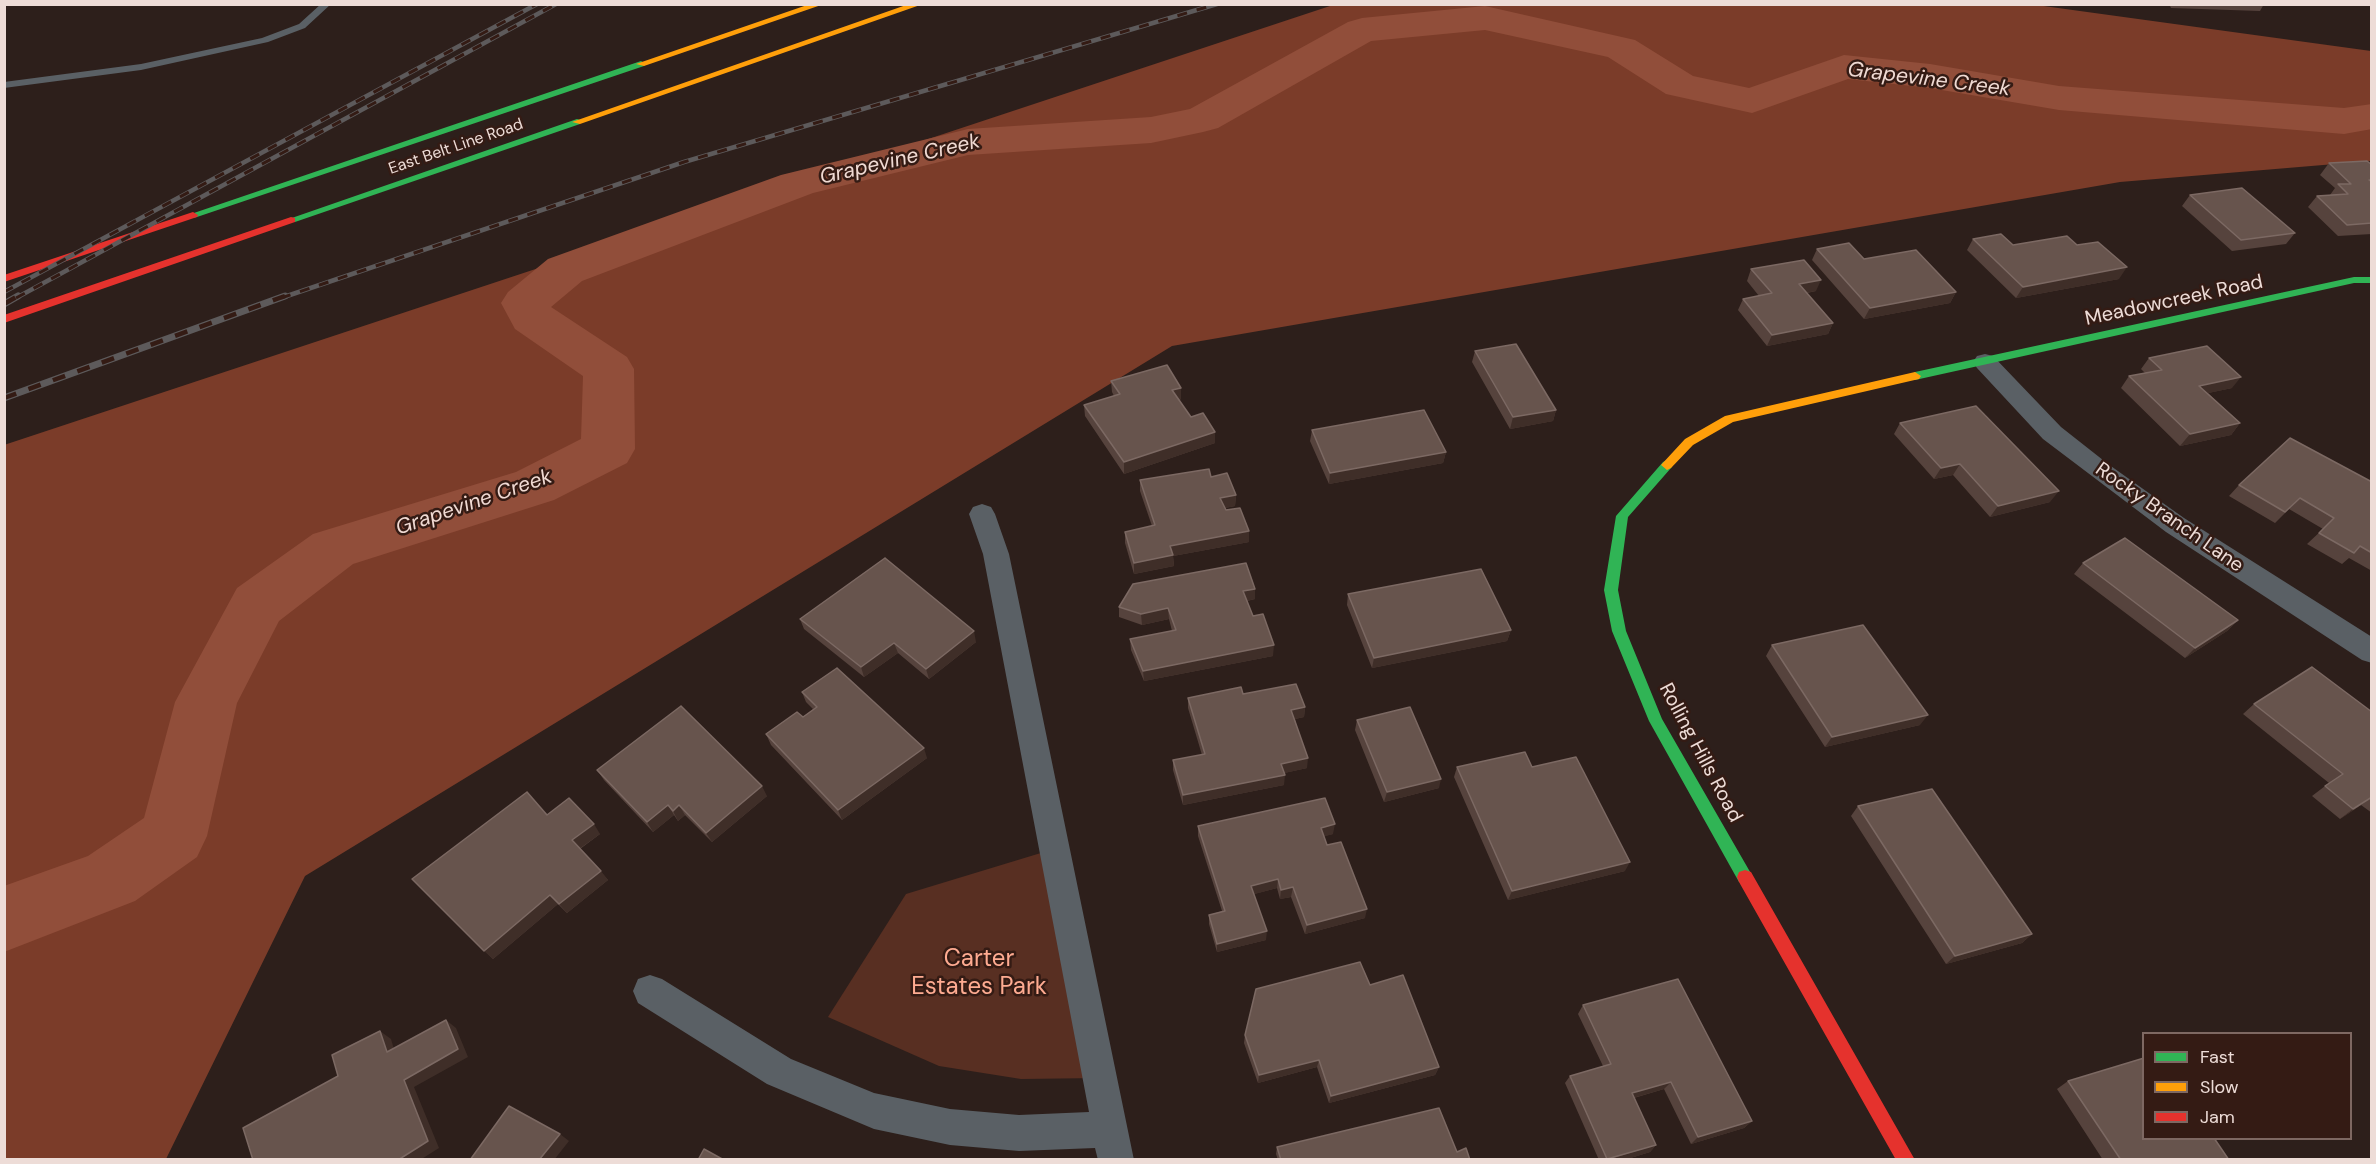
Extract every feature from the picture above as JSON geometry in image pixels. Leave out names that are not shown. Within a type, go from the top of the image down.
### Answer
[{"type":"main road","name":"East Belt Line Road","points":[[4,279],[820,4]]},
{"type":"main road","name":"East Belt Line Road","points":[[4,319],[919,4]]},
{"type":"main road","points":[[561,90],[584,120]]},
{"type":"main road","name":"Meadowcreek Road","points":[[1985,362],[2354,280],[2372,280]]},
{"type":"main road","name":"Rolling Hills Road","points":[[1906,1160],[1656,721],[1619,631],[1611,590],[1622,516],[1650,481],[1689,442],[1729,419],[1795,402],[1985,362]]},
{"type":"street","name":"Rocky Branch Lane","points":[[1985,362],[2052,433],[2099,470],[2175,525],[2372,652]]},
{"type":"street","points":[[650,991],[778,1072],[874,1111],[950,1127],[1113,1144],[996,554],[982,514]]},
{"type":"lane","points":[[4,85],[141,67],[265,40],[302,26],[327,4]]},
{"type":"green space","name":"Carter Estates Park","points":[[1054,849],[1100,1078],[1021,1079],[939,1066],[828,1017],[906,894]]},
{"type":"shaded area","points":[[2029,4],[2371,51],[2371,161],[2120,182],[1172,346],[305,876],[166,1159],[5,1159],[4,445],[1333,5]]},
{"type":"building","points":[[2367,161],[2372,165],[2372,180],[2369,180],[2372,182],[2372,223],[2347,225],[2317,196],[2348,194],[2338,184],[2351,184],[2329,163]]},
{"type":"building","points":[[2242,188],[2295,233],[2241,240],[2190,195]]},
{"type":"building","points":[[2001,234],[2013,245],[2067,236],[2077,245],[2098,242],[2127,267],[2023,287],[1973,239]]},
{"type":"building","points":[[1849,243],[1864,259],[1916,250],[1956,292],[1870,308],[1817,249]]},
{"type":"building","points":[[1804,260],[1821,280],[1799,284],[1833,323],[1772,335],[1743,299],[1772,293],[1751,269]]},
{"type":"building","points":[[1516,344],[1556,410],[1513,417],[1475,351]]},
{"type":"building","points":[[2207,346],[2241,377],[2199,386],[2240,423],[2190,434],[2129,376],[2162,370],[2149,358]]},
{"type":"building","points":[[1167,365],[1181,388],[1172,390],[1191,417],[1203,413],[1215,432],[1124,462],[1084,405],[1120,394],[1111,381]]},
{"type":"building","points":[[1976,406],[2059,491],[1998,506],[1960,464],[1941,468],[1900,423]]},
{"type":"building","points":[[1424,410],[1446,452],[1330,473],[1312,430]]},
{"type":"building","points":[[2290,438],[2372,482],[2372,553],[2360,546],[2354,553],[2319,533],[2334,518],[2300,498],[2285,512],[2239,485]]},
{"type":"building","points":[[1209,469],[1211,477],[1227,473],[1236,495],[1220,498],[1226,510],[1240,508],[1249,531],[1170,546],[1173,555],[1134,563],[1125,532],[1155,525],[1140,480]]},
{"type":"building","points":[[2125,538],[2238,620],[2195,648],[2083,563]]},
{"type":"building","points":[[885,558],[974,631],[926,669],[894,643],[861,667],[800,619]]},
{"type":"building","points":[[1246,563],[1255,589],[1243,591],[1253,616],[1263,614],[1274,645],[1143,671],[1130,639],[1176,630],[1168,608],[1141,614],[1119,607],[1133,584]]},
{"type":"building","points":[[1481,569],[1511,630],[1374,658],[1348,594]]},
{"type":"building","points":[[1863,625],[1928,715],[1832,737],[1772,645]]},
{"type":"building","points":[[2312,667],[2372,712],[2372,797],[2353,809],[2325,786],[2343,774],[2254,704]]},
{"type":"building","points":[[837,668],[924,748],[838,810],[766,734],[797,712],[803,717],[817,707],[802,692]]},
{"type":"building","points":[[1296,684],[1305,707],[1291,710],[1308,758],[1281,764],[1285,775],[1183,795],[1173,760],[1205,754],[1188,698],[1241,687],[1243,694]]},
{"type":"building","points":[[681,706],[762,786],[706,833],[679,805],[673,811],[668,805],[647,822],[597,770]]},
{"type":"building","points":[[1410,707],[1441,779],[1387,792],[1357,720]]},
{"type":"building","points":[[1525,752],[1532,767],[1576,757],[1630,862],[1512,891],[1457,767]]},
{"type":"building","points":[[1932,789],[2032,934],[1955,956],[1858,806]]},
{"type":"building","points":[[527,792],[547,815],[569,798],[594,824],[572,840],[601,871],[559,904],[550,895],[484,951],[412,879]]},
{"type":"building","points":[[1325,798],[1335,824],[1321,828],[1327,845],[1341,842],[1367,909],[1307,925],[1293,887],[1281,890],[1278,879],[1251,886],[1267,931],[1217,944],[1209,915],[1225,911],[1198,826]]},
{"type":"building","points":[[1360,962],[1370,985],[1403,975],[1439,1067],[1331,1096],[1319,1060],[1259,1075],[1245,1035],[1256,989]]},
{"type":"building","points":[[1678,979],[1752,1121],[1698,1137],[1671,1082],[1632,1093],[1656,1145],[1607,1159],[1570,1076],[1611,1064],[1583,1005]]},
{"type":"building","points":[[446,1020],[458,1049],[404,1080],[428,1141],[398,1160],[253,1160],[243,1128],[338,1076],[332,1055],[380,1031],[387,1052]]},
{"type":"building","points":[[2142,1059],[2142,1140],[2215,1140],[2229,1160],[2121,1160],[2068,1081]]},
{"type":"building","points":[[509,1106],[560,1134],[539,1160],[470,1160]]},
{"type":"building","points":[[1439,1108],[1457,1152],[1466,1148],[1470,1160],[1281,1160],[1277,1147]]},
{"type":"building","points":[[704,1149],[724,1160],[698,1160]]},
{"type":"waterway","name":"Grapevine Creek","points":[[4,919],[111,879],[173,836],[206,702],[258,605],[333,549],[535,486],[608,449],[609,369],[532,318],[525,303],[565,270],[797,184],[968,142],[1151,130],[1203,119],[1362,30],[1485,18],[1621,48],[1680,85],[1752,101],[1844,67],[1930,76],[2059,98],[2344,121],[2372,116]]},
{"type":"railway","points":[[4,292],[537,4]]},
{"type":"railway","points":[[16,298],[556,4]]},
{"type":"railway","points":[[281,298],[684,162],[1217,4]]},
{"type":"railway","points":[[4,304],[18,296]]},
{"type":"railway","points":[[4,398],[285,296]]},
{"type":"traffic: fast","points":[[193,215],[641,64]]},
{"type":"traffic: fast","points":[[291,220],[577,122]]},
{"type":"traffic: fast","points":[[1915,376],[2354,280],[2372,280]]},
{"type":"traffic: fast","points":[[1667,465],[1622,516],[1611,590],[1619,631],[1656,721],[1745,877]]},
{"type":"traffic: slow","points":[[641,64],[820,4]]},
{"type":"traffic: slow","points":[[577,122],[919,4]]},
{"type":"traffic: slow","points":[[1667,465],[1689,442],[1729,419],[1915,376]]},
{"type":"traffic: jam","points":[[4,279],[193,215]]},
{"type":"traffic: jam","points":[[4,319],[291,220]]},
{"type":"traffic: jam","points":[[1745,877],[1906,1160]]}]
